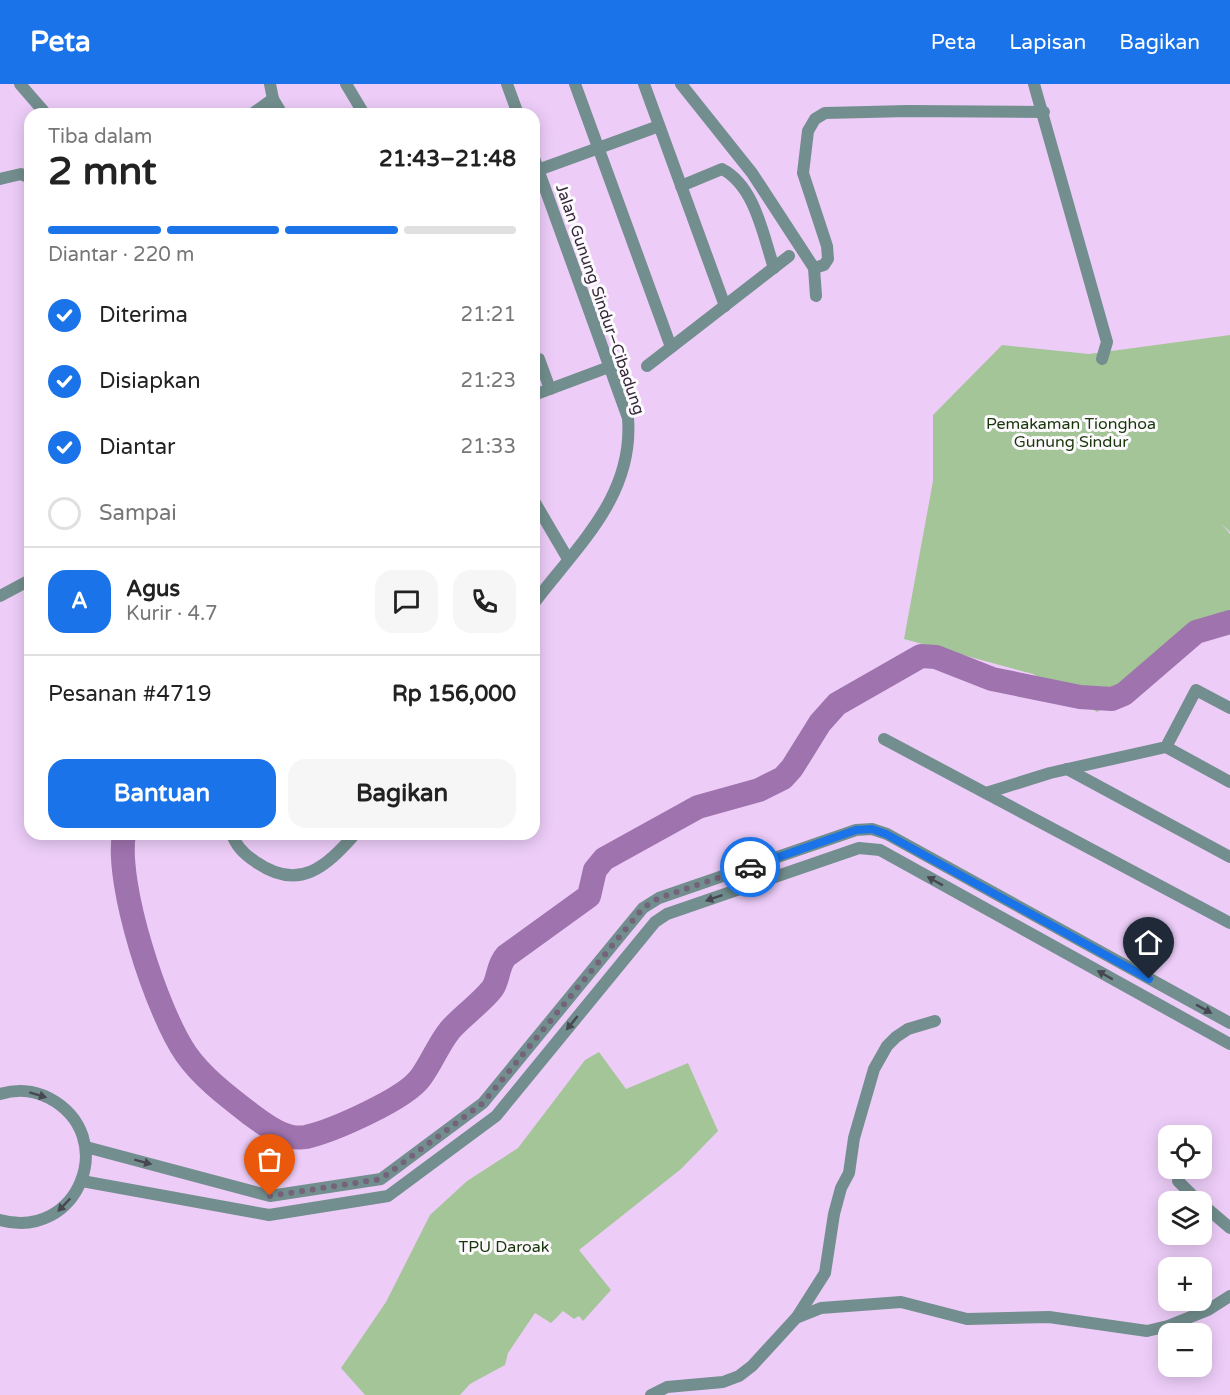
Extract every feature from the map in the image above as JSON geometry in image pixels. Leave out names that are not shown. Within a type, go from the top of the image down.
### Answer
[{"type":"street","points":[[20,84],[41,108]]},
{"type":"street","points":[[270,84],[273,99],[278,108]]},
{"type":"street","points":[[346,84],[360,108]]},
{"type":"street","points":[[507,84],[516,108]]},
{"type":"street","points":[[574,84],[671,347]]},
{"type":"street","points":[[644,84],[725,306]]},
{"type":"street","points":[[681,84],[752,173],[814,268],[816,296]]},
{"type":"street","points":[[1034,84],[1044,112],[1075,232],[1107,342],[1102,358]]},
{"type":"street","points":[[260,108],[273,99]]},
{"type":"street","points":[[814,268],[824,265],[828,259],[827,246],[803,173],[808,131],[815,119],[825,114],[908,111],[1044,112]]},
{"type":"street","points":[[540,163],[598,148],[659,126]]},
{"type":"street","points":[[681,186],[722,169],[733,174],[752,202],[774,268]]},
{"type":"street","points":[[0,179],[24,175]]},
{"type":"street","name":"Jalan Gunung Sindur–Cibadung","points":[[540,175],[628,418],[629,435],[624,469],[601,516],[540,595]]},
{"type":"street","points":[[647,366],[789,256]]},
{"type":"street","points":[[540,361],[550,389]]},
{"type":"street","points":[[540,393],[609,367]]},
{"type":"street","points":[[540,511],[568,558]]},
{"type":"street","points":[[0,596],[24,583]]},
{"type":"street","points":[[1166,747],[1196,690],[1230,708]]},
{"type":"street","points":[[884,739],[1230,923]]},
{"type":"street","points":[[987,793],[1067,769],[1166,747],[1230,782]]},
{"type":"street","points":[[1067,769],[1230,857]]},
{"type":"street","points":[[86,1147],[270,1196],[381,1179],[483,1103],[643,908],[659,898],[856,830],[872,829],[886,834],[1230,1023]]},
{"type":"street","points":[[235,840],[249,858],[275,873],[291,876],[306,875],[319,869],[349,840]]},
{"type":"street","points":[[82,1181],[269,1215],[388,1196],[496,1116],[655,922],[667,915],[860,848],[880,850],[1230,1044]]},
{"type":"street","points":[[651,1395],[667,1387],[723,1382],[739,1376],[752,1366],[796,1318],[825,1273],[834,1214],[841,1188],[849,1173],[854,1138],[874,1069],[887,1046],[896,1037],[908,1029],[935,1021]]},
{"type":"street","points":[[0,1094],[25,1091],[42,1094],[58,1103],[71,1115],[81,1130],[86,1147],[86,1166],[82,1181],[64,1208],[32,1223],[0,1220]]},
{"type":"street","points":[[1178,1181],[1188,1191]]},
{"type":"street","points":[[1212,1213],[1230,1228]]},
{"type":"street","points":[[796,1318],[821,1308],[901,1302],[968,1319],[1049,1317],[1147,1331],[1168,1326],[1208,1310],[1230,1296]]},
{"type":"green space","name":"Pemakaman Tionghoa Gunung Sindur","points":[[1230,335],[1230,532],[1221,523],[1230,534],[1230,618],[1218,615],[1189,629],[1144,684],[1097,712],[1033,674],[904,639],[933,481],[933,415],[1002,345],[1089,354]]},
{"type":"green space","name":"TPU Daroak","points":[[599,1052],[626,1089],[688,1063],[718,1131],[681,1169],[579,1250],[611,1290],[583,1321],[579,1316],[574,1319],[563,1311],[551,1323],[535,1313],[508,1353],[505,1365],[470,1384],[460,1395],[365,1395],[341,1368],[386,1302],[430,1215],[467,1181],[518,1148],[585,1060]]},
{"type":"waterway","points":[[124,840],[126,884],[141,947],[163,1009],[186,1054],[215,1086],[261,1122],[283,1134],[298,1138],[306,1137],[368,1113],[413,1086],[450,1030],[492,989],[506,956],[589,896],[595,870],[604,859],[698,807],[759,790],[783,778],[792,768],[820,723],[837,704],[921,656],[936,657],[992,679],[1080,697],[1112,699],[1124,694],[1196,632],[1230,622]]},
{"type":"way so far","points":[[270,1196],[381,1179],[483,1103],[643,908],[659,898],[750,867]]},
{"type":"route","points":[[750,867],[856,830],[872,829],[886,834],[1149,979]]}]
